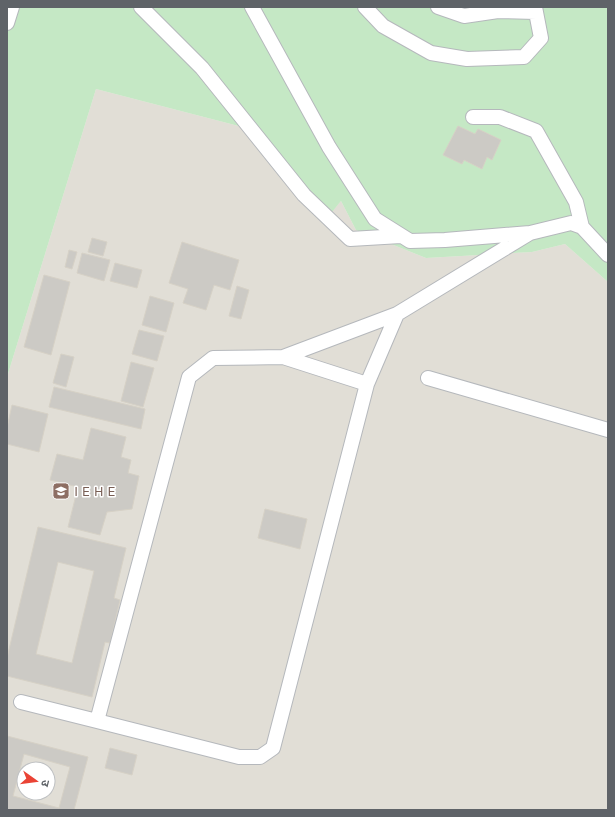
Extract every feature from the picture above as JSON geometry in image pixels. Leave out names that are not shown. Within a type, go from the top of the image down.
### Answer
[{"type":"street","points":[[7,23],[12,7]]},
{"type":"street","points":[[141,7],[202,68],[304,194],[350,239],[401,236]]},
{"type":"street","points":[[252,7],[329,147],[375,219],[410,241],[445,240],[530,233],[570,223],[582,227],[608,255]]},
{"type":"street","points":[[365,7],[384,26],[431,53],[467,60],[524,57],[541,38],[535,9],[498,11],[464,16],[438,7]]},
{"type":"street","points":[[473,117],[500,117],[536,131],[576,202],[582,227]]},
{"type":"street","points":[[283,357],[397,314],[530,233]]},
{"type":"street","points":[[21,702],[239,757],[260,757],[273,748],[367,384],[397,314]]},
{"type":"street","points":[[97,721],[189,377],[213,358],[283,357],[367,384]]},
{"type":"street","points":[[428,378],[608,430]]},
{"type":"shaded area","points":[[96,89],[262,132],[327,217],[341,201],[356,230],[426,258],[532,252],[565,244],[608,282],[608,810],[7,810],[7,377]]},
{"type":"green space","points":[[7,7],[608,7],[608,282],[565,244],[532,252],[426,258],[356,230],[341,201],[327,218],[262,132],[96,89],[7,377]]},
{"type":"building","points":[[458,126],[475,134],[478,129],[501,140],[492,160],[487,157],[482,169],[464,160],[462,164],[443,155]]},
{"type":"building","points":[[92,238],[107,242],[103,256],[88,252]]},
{"type":"building","points":[[182,242],[239,260],[230,290],[214,285],[206,310],[183,303],[188,289],[169,283]]},
{"type":"building","points":[[69,250],[77,252],[72,269],[65,267]]},
{"type":"building","points":[[82,253],[110,260],[104,281],[77,273]]},
{"type":"building","points":[[115,263],[142,270],[137,288],[110,281]]},
{"type":"building","points":[[44,275],[70,282],[51,355],[24,347]]},
{"type":"building","points":[[237,286],[249,290],[241,319],[229,316]]},
{"type":"building","points":[[150,296],[174,303],[166,332],[142,325]]},
{"type":"building","points":[[139,330],[164,336],[157,361],[132,354]]},
{"type":"building","points":[[61,354],[74,357],[66,387],[53,383]]},
{"type":"building","points":[[131,362],[154,368],[143,407],[121,401]]},
{"type":"building","points":[[54,387],[145,409],[141,429],[49,407]]},
{"type":"building","points":[[12,405],[48,414],[39,452],[7,444],[7,428]]},
{"type":"building","points":[[91,428],[126,437],[121,457],[131,460],[128,473],[139,476],[132,509],[107,512],[100,535],[68,527],[78,487],[50,480],[57,454],[83,460]]},
{"type":"building","points":[[265,509],[307,519],[300,549],[258,538]]},
{"type":"building","points":[[38,527],[126,548],[114,598],[120,600],[110,643],[105,642],[92,697],[7,676],[7,658]],"holes":[[[58,562],[94,571],[72,663],[36,654]]]},
{"type":"building","points":[[7,736],[88,757],[74,810],[7,810]]},
{"type":"building","points":[[110,748],[137,755],[132,775],[105,768]]},
{"type":"place","name":"I E H E","points":[[61,491]]}]
